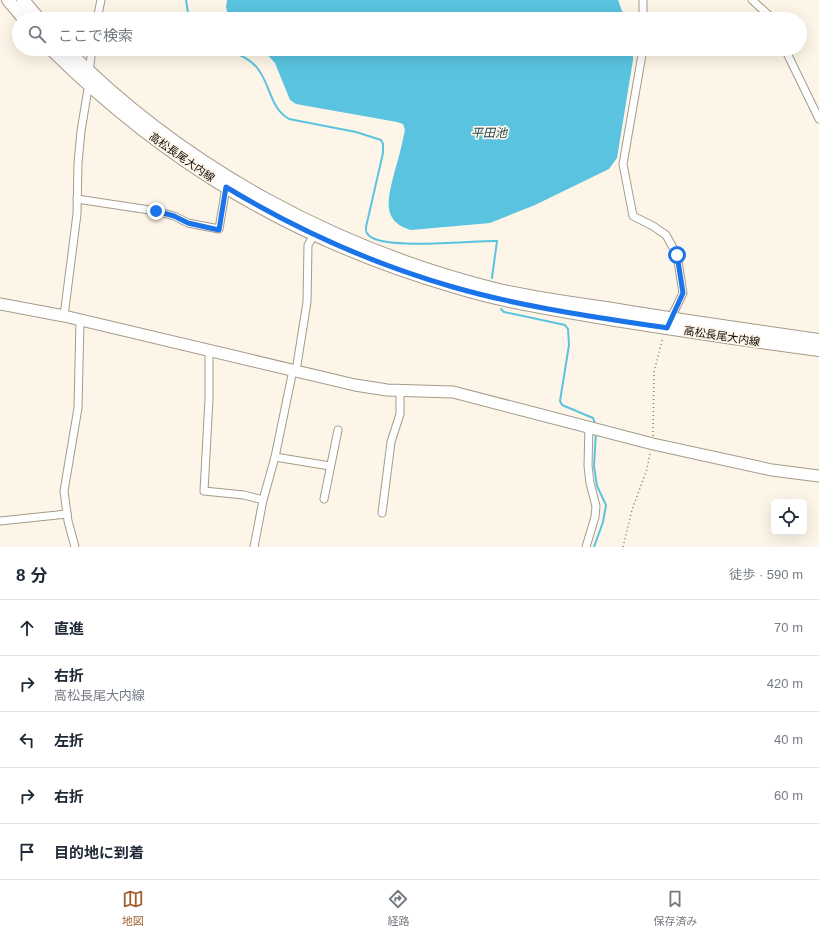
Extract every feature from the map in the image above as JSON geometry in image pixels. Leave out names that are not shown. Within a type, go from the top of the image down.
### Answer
[{"type":"main road","points":[[8,0],[18,12]]},
{"type":"main road","points":[[23,0],[33,12]]},
{"type":"main road","name":"高松長尾大内線","points":[[58,56],[126,117],[188,164],[226,187],[314,235],[393,267],[452,287],[545,308],[668,324],[819,340]]},
{"type":"main road","name":"高松長尾大内線","points":[[73,56],[132,110],[195,156],[289,213],[341,238],[395,258],[500,290],[668,324],[819,350]]},
{"type":"street","points":[[98,12],[101,0]]},
{"type":"street","points":[[643,0],[643,12]]},
{"type":"street","points":[[752,0],[765,12]]},
{"type":"street","points":[[64,316],[74,250],[81,131],[89,85],[91,56]]},
{"type":"street","points":[[641,56],[623,171],[633,216],[653,226],[666,235],[677,255],[683,293],[668,324]]},
{"type":"street","points":[[788,56],[819,119]]},
{"type":"street","points":[[77,199],[156,211],[174,216],[188,223],[219,230],[226,187]]},
{"type":"street","points":[[254,547],[263,500],[275,457],[294,370],[307,302],[308,245],[314,235]]},
{"type":"street","points":[[0,304],[64,316],[355,385],[400,391],[452,392],[653,444],[772,470],[819,476]]},
{"type":"street","points":[[75,547],[67,514],[64,492],[78,408],[80,320]]},
{"type":"street","points":[[209,350],[209,399],[204,491],[244,495],[263,500]]},
{"type":"street","points":[[382,513],[391,442],[400,414],[400,391]]},
{"type":"street","points":[[586,547],[595,517],[596,506],[590,483],[588,466],[589,427]]},
{"type":"street","points":[[324,500],[338,430]]},
{"type":"street","points":[[275,457],[330,466]]},
{"type":"street","points":[[0,521],[67,514]]},
{"type":"path","points":[[622,547],[653,444],[654,372],[656,358],[668,324]]},
{"type":"water","points":[[227,0],[618,0],[622,12],[227,12]]},
{"type":"water","name":"平田池","points":[[268,56],[633,56],[617,158],[609,169],[535,205],[490,223],[411,230],[401,226],[394,220],[390,214],[389,206],[390,189],[405,130],[403,124],[296,104],[290,100],[275,63]]},
{"type":"waterway","points":[[186,0],[188,12]]},
{"type":"waterway","points":[[241,56],[255,65],[266,82],[274,103],[289,119],[356,132],[381,140],[383,144],[383,153],[366,227],[367,233],[374,239],[407,244],[497,241],[492,278]]},
{"type":"waterway","points":[[501,309],[504,312],[565,325],[568,329],[569,345],[560,401],[562,405],[593,418],[596,426]]},
{"type":"waterway","points":[[594,547],[603,522],[606,505],[597,486],[594,466],[596,432]]},
{"type":"route","points":[[156,211],[174,216],[188,223],[219,230],[226,187],[284,220],[338,246],[452,287],[499,299],[545,308],[667,328],[683,293],[683,284],[677,255]]}]
